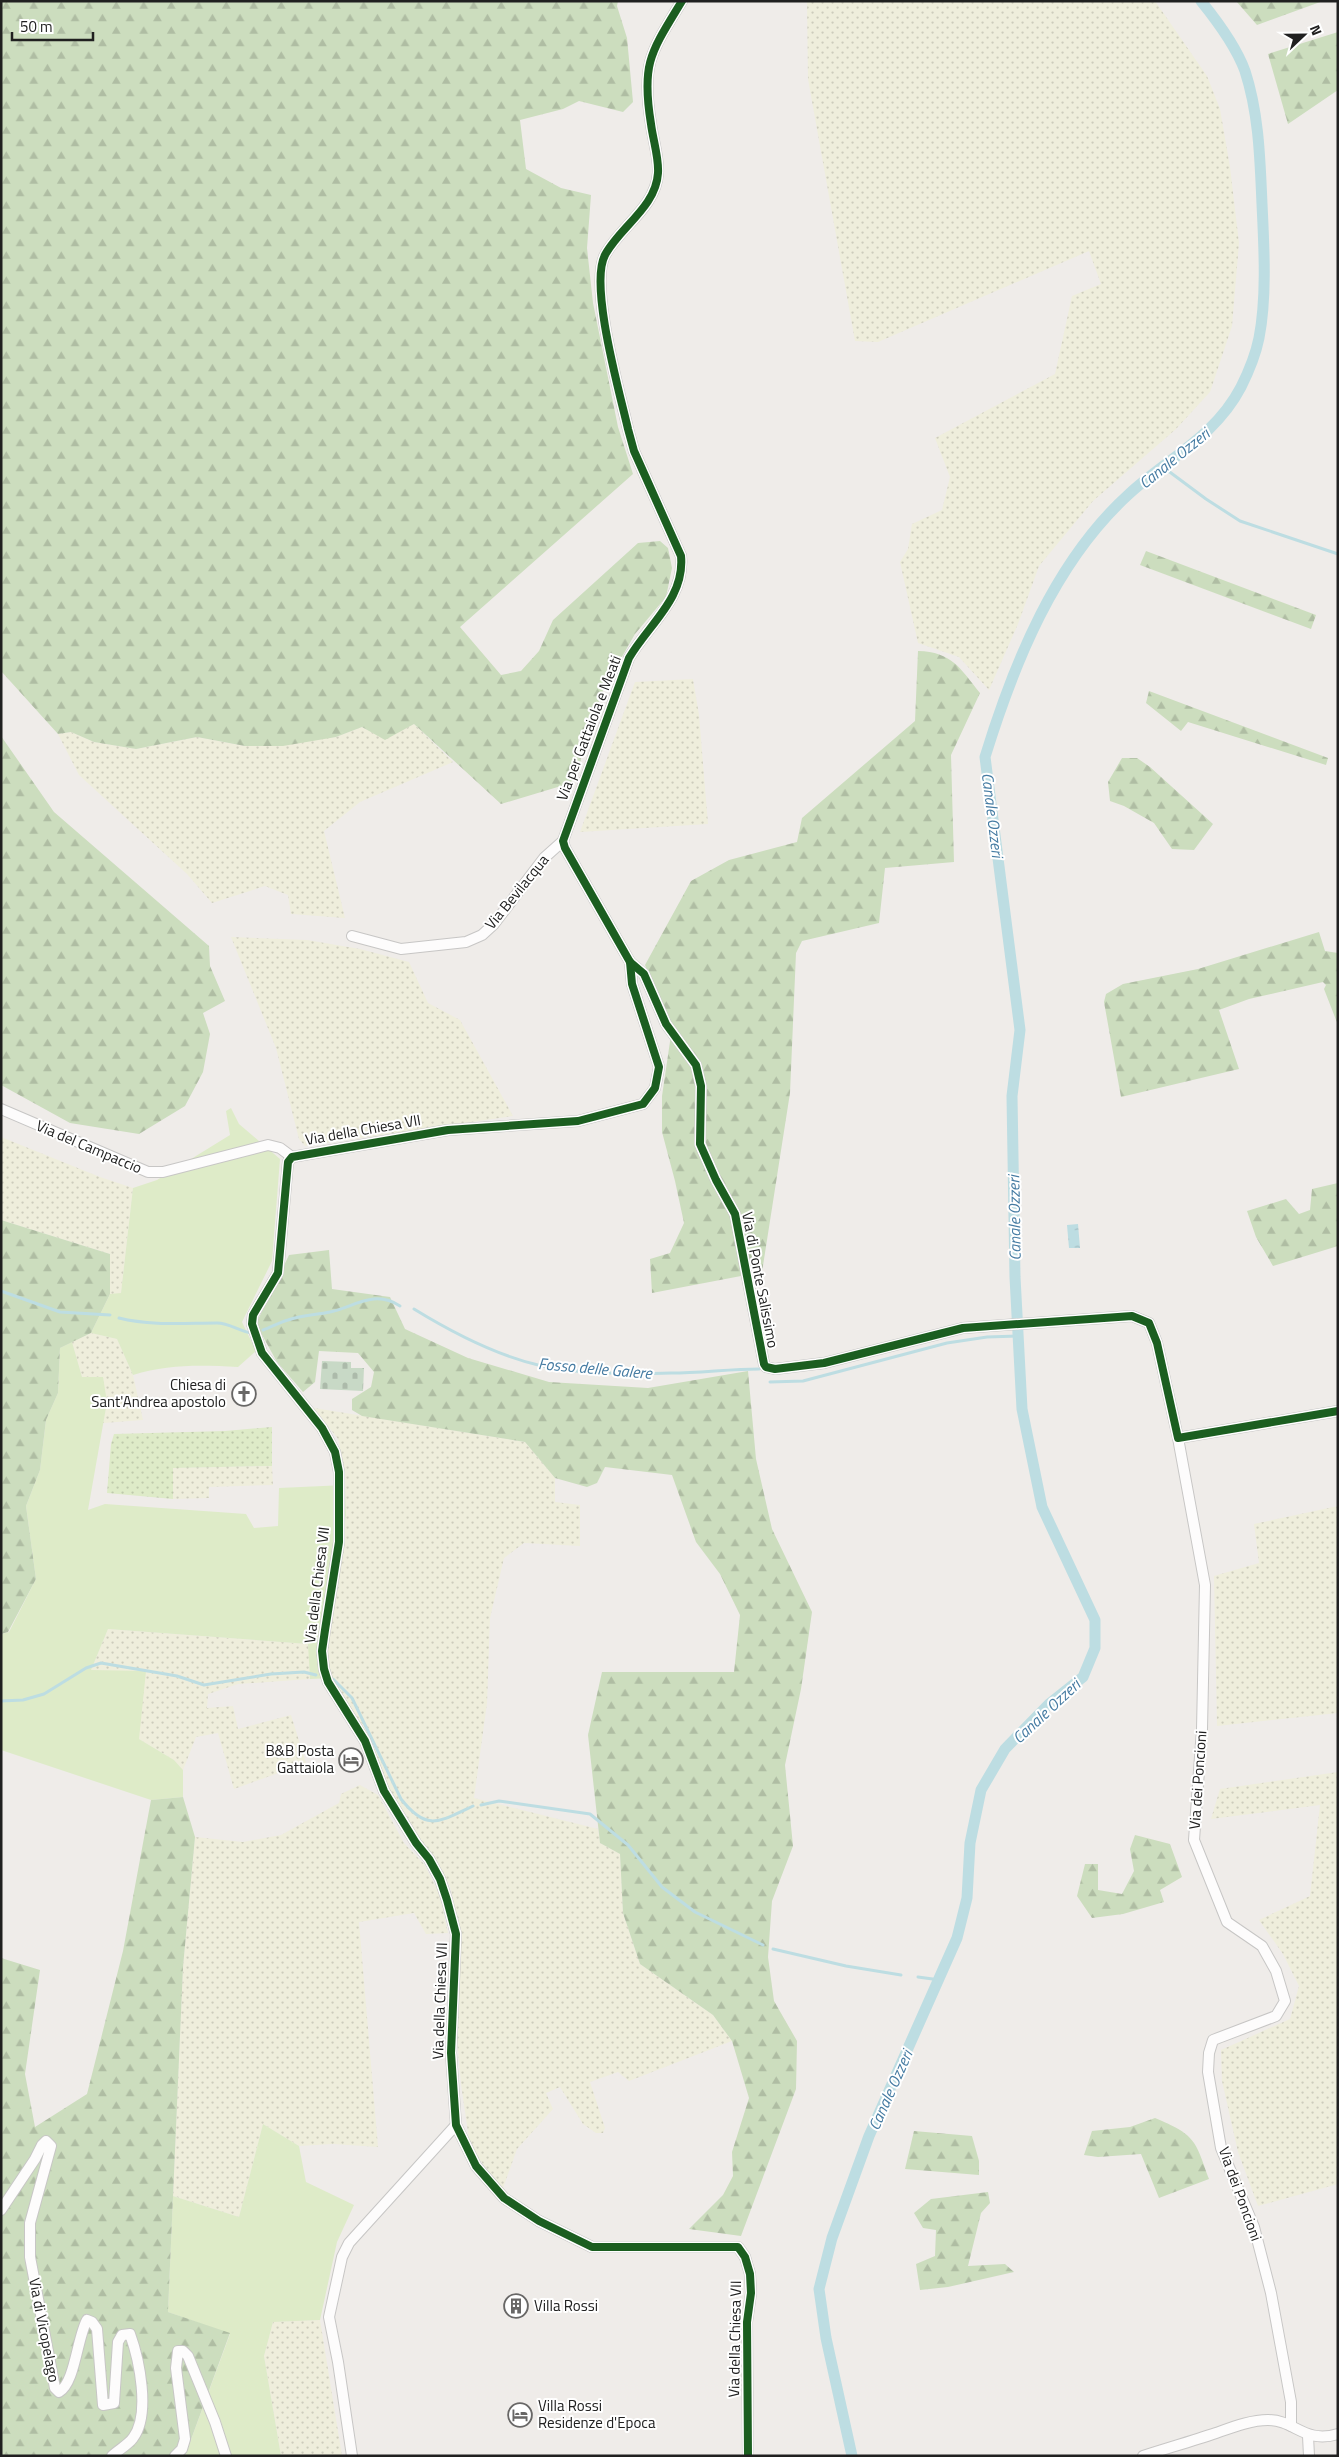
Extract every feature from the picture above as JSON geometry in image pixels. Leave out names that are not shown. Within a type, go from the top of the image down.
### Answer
[{"type":"street","name":"Via per Gattaiola e Meati","points":[[563,841],[629,658],[640,639],[667,606],[680,582],[682,571],[680,556],[634,451],[628,430],[600,287],[604,256],[654,191],[658,173],[647,99],[646,74],[654,48],[682,1]]},
{"type":"street","name":"Via Bevilacqua","points":[[352,936],[401,949],[466,942],[482,934],[494,924],[544,858],[563,841]]},
{"type":"street","points":[[563,841],[565,848],[630,962]]},
{"type":"street","name":"Via della Chiesa VII","points":[[630,962],[632,984],[659,1067],[655,1088],[643,1104],[578,1121],[448,1130],[292,1158],[288,1162],[278,1273],[253,1315],[252,1324],[262,1353],[322,1428],[335,1452],[339,1480],[339,1542],[322,1650],[324,1669],[328,1682],[365,1741],[384,1791],[416,1843],[429,1859],[447,1900],[456,1934],[451,2053],[456,2125],[476,2166],[504,2198],[538,2221],[592,2247],[738,2247],[745,2257],[750,2274],[751,2293],[747,2322],[748,2456]]},
{"type":"street","name":"Via di Ponte Salissimo","points":[[630,962],[644,974],[666,1024],[696,1065],[701,1086],[700,1144],[716,1180],[735,1214],[759,1349],[766,1368],[775,1369],[824,1363],[962,1328],[1132,1316],[1149,1323],[1156,1343],[1178,1438]]},
{"type":"street","name":"Via del Campaccio","points":[[1,1109],[148,1172],[163,1172],[268,1144],[280,1148],[292,1158]]},
{"type":"street","points":[[1178,1438],[1338,1411]]},
{"type":"street","name":"Via dei Poncioni","points":[[1178,1438],[1205,1585],[1202,1729],[1194,1840],[1228,1922],[1262,1946],[1276,1971],[1285,2001],[1276,2016],[1213,2040],[1209,2053],[1208,2072],[1221,2148],[1254,2227],[1271,2293],[1291,2402],[1291,2426]]},
{"type":"street","points":[[352,2456],[338,2362],[329,2317],[342,2257],[348,2243],[456,2125]]},
{"type":"street","name":"Via di Vicopelago","points":[[1,2210],[46,2141],[51,2146],[30,2223],[30,2257],[55,2388],[59,2392],[68,2384],[82,2329],[87,2320],[92,2322],[97,2330],[103,2405],[114,2403],[118,2342],[122,2335],[130,2334],[136,2350],[142,2387],[139,2425],[133,2438],[112,2456]]},
{"type":"street","points":[[174,2456],[182,2449],[185,2439],[176,2368],[178,2351],[183,2351],[188,2356],[215,2422],[226,2456]]},
{"type":"street","points":[[1143,2456],[1252,2422],[1271,2420],[1291,2426],[1308,2436],[1320,2437],[1338,2434]]},
{"type":"street","points":[[1308,2436],[1309,2456]]},
{"type":"green space","points":[[1,1],[618,1],[617,6],[627,38],[633,102],[623,112],[579,101],[563,109],[520,120],[526,169],[561,188],[591,195],[587,248],[593,303],[618,427],[633,474],[460,627],[501,675],[521,671],[539,651],[553,620],[638,543],[660,541],[668,548],[672,568],[666,597],[635,634],[604,688],[594,715],[578,737],[581,760],[571,783],[501,804],[414,724],[385,740],[362,727],[336,737],[283,746],[245,746],[197,737],[136,749],[94,742],[71,732],[58,734],[1,671]]},
{"type":"green space","points":[[807,1],[1155,1],[1207,76],[1220,109],[1230,167],[1239,243],[1232,326],[1210,392],[1176,429],[1093,501],[1039,566],[1018,624],[989,690],[959,657],[918,643],[900,562],[908,549],[912,524],[942,510],[950,477],[935,438],[1055,374],[1072,296],[1101,284],[1089,251],[878,342],[855,341],[808,79]]},
{"type":"green space","points":[[1236,1],[1323,1],[1257,25]]},
{"type":"green space","points":[[1338,32],[1338,90],[1288,124],[1268,54]]},
{"type":"green space","points":[[1146,551],[1316,615],[1311,629],[1140,565]]},
{"type":"green space","points":[[918,651],[939,654],[947,658],[961,669],[980,693],[951,755],[954,862],[885,868],[879,923],[802,941],[796,953],[790,1093],[762,1272],[652,1293],[650,1259],[670,1253],[684,1223],[662,1132],[662,1096],[672,1028],[645,965],[691,881],[729,860],[797,842],[802,818],[915,721]]},
{"type":"green space","points":[[693,679],[699,715],[708,824],[580,832],[635,682]]},
{"type":"green space","points":[[1149,691],[1328,758],[1326,765],[1188,722],[1181,731],[1146,703]]},
{"type":"green space","points":[[414,724],[453,762],[360,802],[324,831],[345,918],[291,914],[288,895],[265,886],[212,903],[187,874],[79,775],[58,734],[71,732],[94,742],[136,749],[197,737],[245,746],[336,737],[362,727],[385,739]]},
{"type":"green space","points":[[1,736],[54,812],[209,946],[210,966],[225,1001],[203,1013],[210,1034],[203,1072],[185,1106],[139,1134],[70,1123],[1,1085]]},
{"type":"green space","points":[[1122,758],[1137,758],[1150,767],[1213,824],[1194,850],[1172,849],[1154,823],[1124,806],[1110,801],[1108,782]]},
{"type":"green space","points":[[1319,932],[1325,951],[1338,953],[1338,1025],[1324,989],[1326,985],[1323,982],[1249,999],[1219,1010],[1239,1069],[1121,1097],[1104,1002],[1106,994],[1123,984],[1198,969]]},
{"type":"green space","points":[[231,937],[307,940],[360,949],[409,962],[428,1003],[460,1020],[513,1116],[305,1146],[299,1139],[276,1048]]},
{"type":"green space","points":[[231,1108],[239,1124],[280,1159],[272,1261],[242,1322],[256,1351],[238,1367],[172,1367],[133,1375],[117,1339],[91,1333],[110,1294],[121,1293],[133,1188],[157,1180],[230,1135],[226,1111]]},
{"type":"green space","points":[[1,1137],[100,1177],[133,1188],[121,1294],[110,1294],[110,1254],[1,1220]]},
{"type":"green space","points":[[1338,1183],[1338,1246],[1273,1266],[1256,1237],[1247,1211],[1286,1199],[1299,1214],[1310,1210],[1312,1189]]},
{"type":"green space","points":[[1,1220],[110,1254],[110,1294],[91,1333],[60,1348],[58,1393],[46,1420],[40,1470],[26,1506],[36,1579],[8,1632],[1,1634]]},
{"type":"green space","points":[[329,1250],[332,1289],[390,1297],[405,1329],[468,1358],[549,1382],[648,1388],[748,1371],[756,1459],[772,1529],[812,1612],[801,1689],[785,1765],[793,1846],[772,1901],[768,1957],[774,2001],[797,2041],[796,2089],[741,2236],[689,2229],[723,2195],[733,2176],[732,2152],[749,2098],[732,2041],[713,2015],[640,1964],[623,1913],[620,1854],[600,1843],[588,1735],[602,1672],[734,1672],[740,1615],[720,1574],[696,1542],[672,1475],[605,1467],[597,1483],[587,1487],[555,1478],[525,1442],[362,1416],[352,1410],[352,1399],[371,1387],[374,1372],[358,1353],[319,1351],[315,1382],[303,1392],[277,1362],[256,1324],[289,1255]]},
{"type":"green space","points":[[91,1333],[117,1339],[133,1375],[143,1420],[103,1423],[107,1402],[82,1377],[72,1342]]},
{"type":"green space","points":[[72,1342],[82,1377],[103,1377],[107,1402],[88,1510],[105,1504],[246,1514],[254,1528],[278,1526],[279,1488],[345,1485],[346,1515],[327,1655],[332,1678],[310,1679],[308,1644],[108,1629],[91,1670],[146,1671],[139,1739],[174,1760],[183,1770],[183,1797],[151,1800],[1,1750],[1,1634],[9,1632],[36,1579],[26,1506],[40,1470],[46,1420],[58,1393],[60,1348]]},
{"type":"green space","points":[[322,1361],[351,1362],[351,1368],[364,1368],[363,1391],[320,1389]]},
{"type":"green space","points":[[314,1408],[525,1442],[555,1478],[555,1502],[580,1505],[580,1546],[524,1543],[504,1558],[490,1618],[487,1703],[474,1798],[598,1829],[600,1843],[620,1854],[623,1913],[640,1964],[713,2015],[732,2041],[629,2081],[618,2072],[590,2082],[605,2128],[603,2133],[596,2133],[583,2124],[560,2087],[546,2093],[553,2109],[517,2149],[502,2191],[470,2146],[461,2084],[456,2028],[458,1923],[450,1886],[388,1792],[332,1678],[327,1655],[346,1516],[345,1471],[338,1439]]},
{"type":"green space","points":[[272,1427],[272,1466],[173,1468],[173,1499],[107,1493],[111,1444],[114,1434],[225,1431]]},
{"type":"green space","points":[[272,1466],[273,1485],[209,1487],[209,1498],[173,1499],[173,1468]]},
{"type":"green space","points":[[1338,1506],[1338,1713],[1217,1726],[1214,1576],[1259,1563],[1254,1524]]},
{"type":"green space","points":[[108,1629],[309,1644],[310,1679],[238,1684],[208,1694],[207,1708],[233,1706],[238,1729],[291,1715],[306,1763],[234,1789],[218,1733],[196,1737],[183,1770],[174,1760],[139,1739],[91,1670]]},
{"type":"green space","points":[[1338,1772],[1338,2184],[1258,2206],[1238,2152],[1222,2081],[1221,2050],[1290,2019],[1299,1986],[1283,1954],[1259,1920],[1310,1896],[1320,1805],[1211,1819],[1220,1789]]},
{"type":"green space","points":[[360,1785],[378,1795],[404,1843],[424,1864],[440,1895],[448,1933],[426,1934],[414,1913],[359,1922],[378,2147],[333,2144],[299,2146],[263,2124],[239,2217],[173,2196],[183,1967],[195,1837],[243,1842],[281,1835],[339,1803],[341,1794]]},
{"type":"green space","points":[[183,1797],[195,1837],[183,1967],[168,2312],[230,2333],[185,2456],[1,2456],[1,1958],[40,1970],[25,2074],[35,2127],[87,2094],[123,1951],[151,1800]]},
{"type":"green space","points":[[1135,1835],[1170,1844],[1182,1877],[1160,1890],[1164,1902],[1123,1914],[1092,1918],[1077,1896],[1085,1864],[1098,1864],[1098,1890],[1122,1894],[1134,1871],[1130,1849]]},
{"type":"green space","points":[[1155,2118],[1178,2129],[1192,2140],[1209,2179],[1159,2198],[1141,2154],[1098,2157],[1084,2155],[1092,2131],[1130,2127]]},
{"type":"green space","points":[[263,2124],[299,2146],[306,2182],[354,2205],[337,2242],[320,2320],[273,2322],[264,2356],[281,2456],[185,2456],[230,2334],[168,2312],[173,2196],[239,2217]]},
{"type":"green space","points":[[914,2131],[972,2136],[979,2161],[979,2175],[905,2169]]},
{"type":"green space","points":[[988,2192],[990,2203],[981,2213],[968,2266],[1005,2264],[1014,2272],[948,2287],[920,2290],[916,2264],[935,2256],[936,2230],[923,2228],[914,2213],[931,2199]]},
{"type":"green space","points":[[320,2320],[342,2456],[281,2456],[264,2356],[273,2322]]},
{"type":"water","points":[[1078,1224],[1080,1248],[1069,1248],[1067,1225]]},
{"type":"waterway","name":"Canale Ozzeri","points":[[852,2456],[826,2338],[819,2289],[832,2238],[869,2136],[957,1938],[967,1898],[970,1843],[981,1790],[1005,1749],[1049,1704],[1083,1677],[1095,1648],[1095,1620],[1042,1507],[1022,1409],[1015,1277],[1012,1096],[1020,1030],[985,757],[996,721],[1024,650],[1040,615],[1079,550],[1129,494],[1190,446],[1218,420],[1241,387],[1256,350],[1262,322],[1264,271],[1264,237],[1256,120],[1250,87],[1237,52],[1201,1]]},
{"type":"waterway","points":[[1163,467],[1206,499],[1240,521],[1338,554]]},
{"type":"waterway","name":"Fosso delle Galere","points":[[1,1291],[60,1312],[110,1315]]},
{"type":"waterway","name":"Fosso delle Galere","points":[[263,1330],[293,1318],[339,1310],[373,1299],[391,1301],[400,1306]]},
{"type":"waterway","name":"Fosso delle Galere","points":[[414,1309],[444,1327],[492,1350],[525,1362],[556,1369],[606,1373],[682,1373],[759,1369]]},
{"type":"waterway","name":"Fosso delle Galere","points":[[119,1318],[156,1323],[221,1323],[251,1333]]},
{"type":"waterway","name":"Fosso delle Galere","points":[[770,1382],[803,1381],[947,1343],[987,1337],[1018,1336]]},
{"type":"waterway","points":[[1,1701],[23,1700],[44,1694],[86,1668],[101,1663],[177,1676],[204,1685],[271,1674],[304,1672],[316,1675]]},
{"type":"waterway","points":[[333,1679],[352,1698],[401,1799],[410,1809],[418,1816],[434,1821],[442,1820],[473,1806]]},
{"type":"waterway","points":[[481,1805],[499,1801],[590,1814],[628,1845],[662,1887],[695,1912],[763,1945]]},
{"type":"waterway","points":[[773,1949],[846,1966],[901,1975]]},
{"type":"waterway","points":[[918,1977],[940,1980]]},
{"type":"cycle path","points":[[682,1],[656,46],[648,72],[648,103],[658,167],[656,185],[644,207],[619,235],[605,255],[601,270],[603,314],[628,429],[634,451],[681,556],[681,571],[672,598],[629,658],[563,841],[565,848],[630,962],[644,974],[666,1024],[696,1065],[701,1086],[700,1144],[716,1180],[735,1214],[764,1364],[766,1367],[775,1369],[824,1363],[963,1328],[1132,1316],[1149,1323],[1157,1343],[1178,1438],[1338,1411]]},
{"type":"cycle path","points":[[630,962],[632,984],[659,1067],[655,1088],[643,1104],[578,1121],[448,1130],[292,1157],[288,1162],[278,1273],[253,1315],[252,1324],[262,1353],[322,1428],[335,1452],[339,1472],[339,1542],[322,1651],[324,1669],[328,1682],[365,1741],[384,1791],[416,1843],[429,1859],[440,1879],[447,1900],[456,1934],[451,2053],[456,2125],[476,2166],[504,2198],[539,2221],[592,2247],[738,2247],[745,2257],[750,2274],[751,2293],[747,2322],[748,2456]]},
{"type":"place","name":"Chiesa di Sant'Andrea apostolo","points":[[244,1394]]},
{"type":"place","name":"B&B Posta Gattaiola","points":[[351,1760]]},
{"type":"place","name":"Villa Rossi","points":[[516,2306]]},
{"type":"place","name":"Villa Rossi Residenze d'Epoca","points":[[520,2415]]}]
